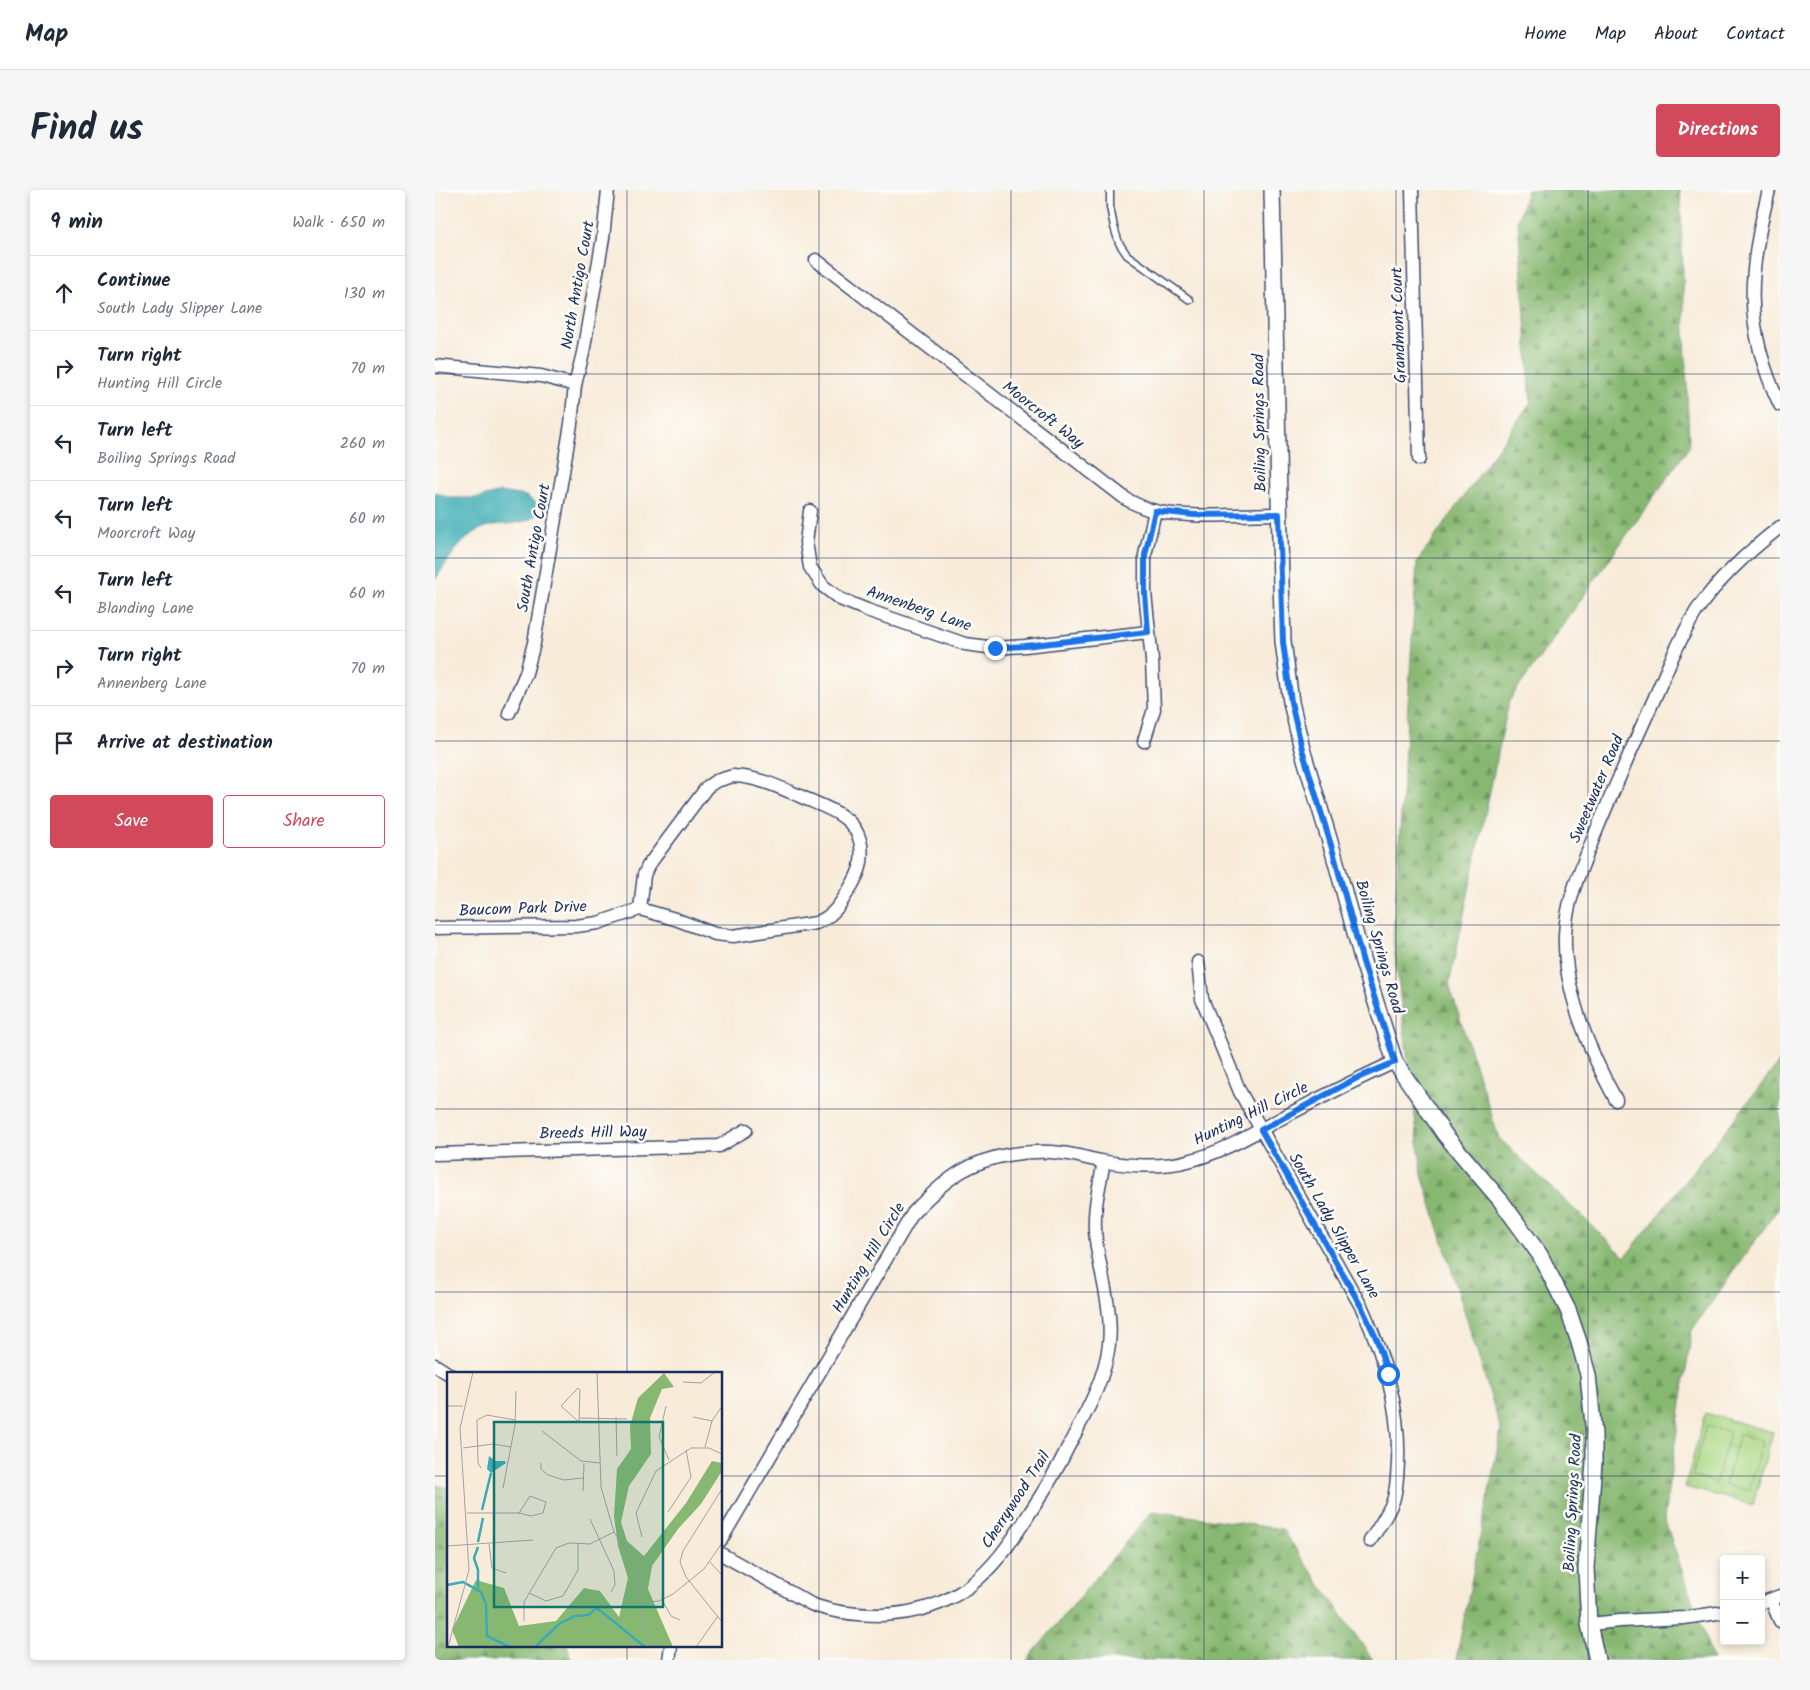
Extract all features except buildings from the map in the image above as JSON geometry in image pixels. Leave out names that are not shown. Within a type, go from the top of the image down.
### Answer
[{"type":"street","name":"North Antigo Court","points":[[575,385],[583,353],[603,238],[608,190]]},
{"type":"street","name":"Boiling Springs Road","points":[[1272,190],[1283,642],[1291,702],[1302,749],[1334,855],[1363,962],[1395,1062],[1445,1135],[1501,1201],[1535,1248],[1568,1310],[1579,1342],[1587,1375],[1594,1434],[1594,1462],[1586,1568],[1589,1624],[1597,1660]]},
{"type":"street","name":"Grandmont Court","points":[[1412,190],[1419,459]]},
{"type":"street","points":[[1769,190],[1757,241],[1753,268],[1752,305],[1757,343],[1762,362],[1780,405]]},
{"type":"street","name":"Moorcroft Way","points":[[816,260],[1126,499],[1141,507],[1155,511],[1194,515],[1279,514]]},
{"type":"street","points":[[435,366],[541,376],[575,385]]},
{"type":"street","name":"South Antigo Court","points":[[509,714],[526,673],[534,643],[571,424],[575,385]]},
{"type":"street","name":"Annenberg Lane","points":[[810,511],[806,542],[810,567],[823,586],[840,599],[867,610],[965,644],[995,648],[1148,632]]},
{"type":"street","points":[[1144,741],[1153,709],[1152,660],[1145,593],[1145,555],[1155,511]]},
{"type":"street","name":"Sweetwater Road","points":[[1616,1100],[1605,1080],[1577,1013],[1570,988],[1565,937],[1567,910],[1573,888],[1652,702],[1693,618],[1723,576],[1780,527]]},
{"type":"street","points":[[733,776],[755,778],[838,813],[851,824],[860,840],[862,857],[859,873],[831,916],[816,923],[733,936],[715,934],[675,919],[640,909],[644,875],[648,866],[703,792],[716,781],[723,778],[733,776]]},
{"type":"street","name":"Baucom Park Drive","points":[[435,928],[576,926],[604,921],[640,909]]},
{"type":"street","name":"South Lady Slipper Lane","points":[[1198,962],[1202,999],[1240,1092],[1362,1308],[1377,1340],[1388,1374],[1397,1425],[1397,1482],[1386,1516],[1370,1540]]},
{"type":"street","name":"Hunting Hill Circle","points":[[723,1537],[913,1213],[934,1192],[963,1170],[982,1162],[1008,1155],[1032,1152],[1060,1152],[1104,1162],[1153,1166],[1185,1162],[1218,1152],[1355,1079],[1395,1062]]},
{"type":"street","name":"Breeds Hill Way","points":[[435,1154],[719,1146],[746,1130]]},
{"type":"street","name":"Cherrywood Trail","points":[[723,1555],[811,1604],[827,1610],[849,1614],[893,1614],[930,1608],[961,1592],[987,1571],[1015,1537],[1054,1474],[1086,1412],[1105,1364],[1110,1332],[1109,1312],[1094,1222],[1095,1206],[1104,1162]]},
{"type":"street","points":[[435,1365],[447,1373]]},
{"type":"street","points":[[1771,1600],[1780,1621]]},
{"type":"street","points":[[1589,1624],[1684,1618],[1720,1613]]},
{"type":"lane","points":[[1110,190],[1110,207],[1114,227],[1119,243],[1127,255],[1191,300]]},
{"type":"green space","points":[[1527,190],[1680,190],[1689,447],[1509,701],[1449,985],[1499,1138],[1625,1257],[1780,1061],[1780,1206],[1692,1330],[1664,1518],[1713,1660],[1456,1660],[1501,1430],[1422,1174],[1393,939],[1417,562],[1531,402],[1518,221]]},
{"type":"green space","points":[[1705,1413],[1773,1432],[1753,1505],[1685,1487]]},
{"type":"green space","points":[[1706,1426],[1730,1432],[1716,1482],[1692,1476]]},
{"type":"green space","points":[[1739,1435],[1762,1441],[1749,1491],[1725,1485]]},
{"type":"green space","points":[[435,1485],[447,1488],[447,1648],[568,1648],[571,1660],[435,1660]]},
{"type":"green space","points":[[1152,1511],[1282,1529],[1373,1660],[1027,1660]]},
{"type":"water","points":[[435,492],[450,498],[478,498],[500,492],[526,496],[536,503],[536,516],[511,524],[494,525],[475,533],[459,546],[435,580]]},
{"type":"route","points":[[995,648],[1148,632],[1145,555],[1155,511],[1194,515],[1279,514],[1283,642],[1291,702],[1302,749],[1334,855],[1363,962],[1395,1062],[1355,1079],[1261,1130],[1362,1308],[1377,1340],[1388,1374]]}]
